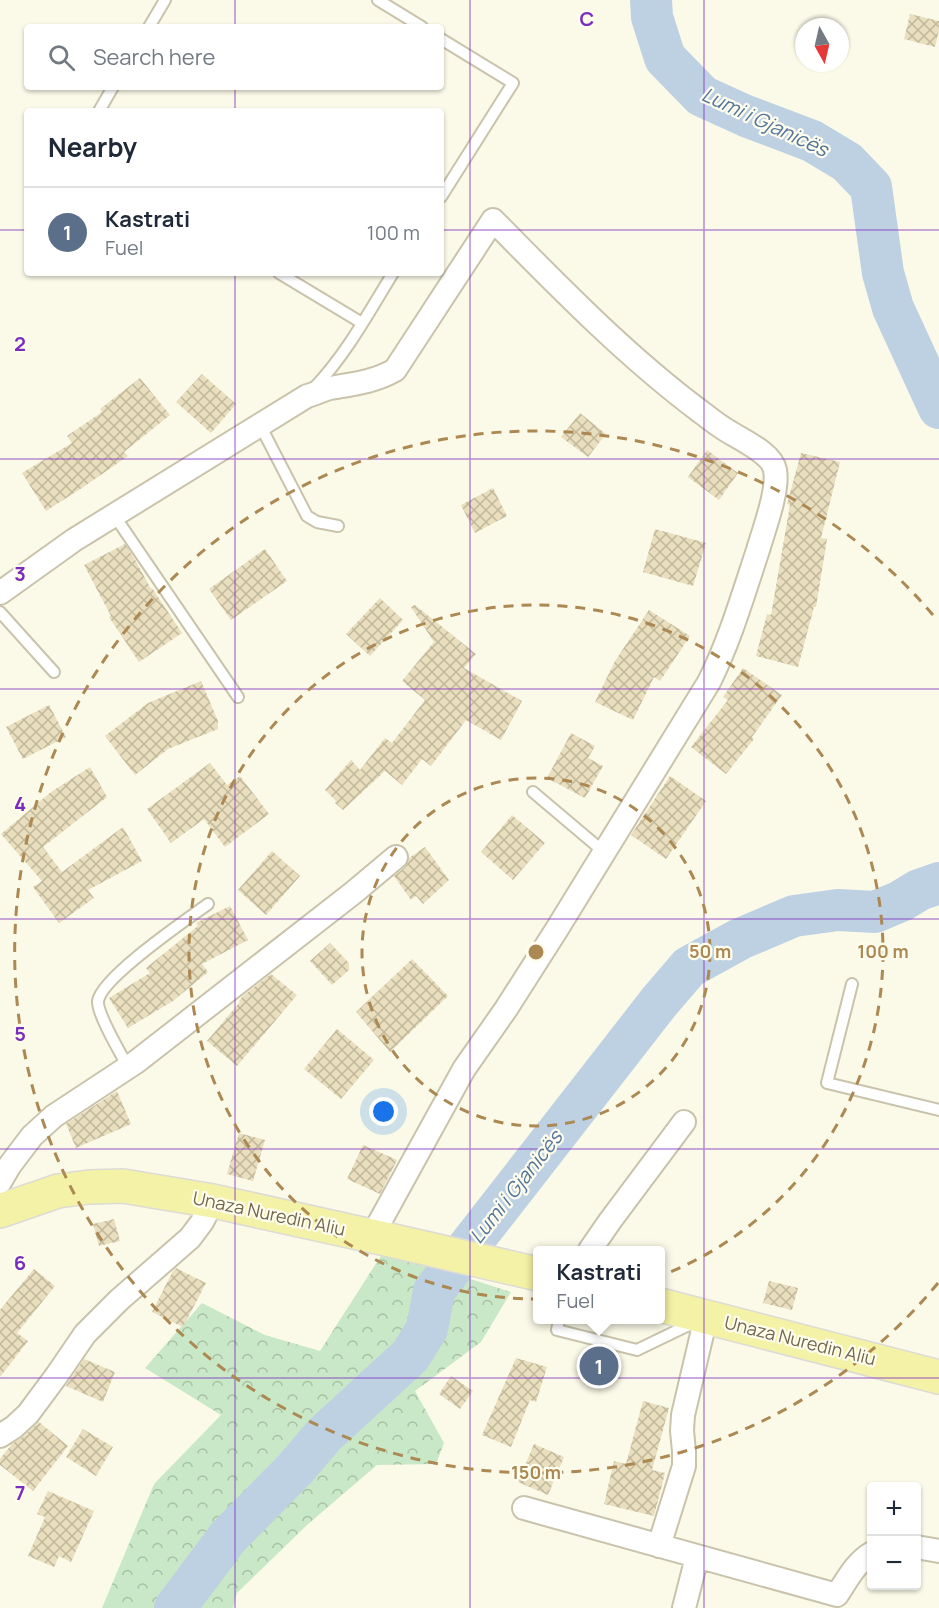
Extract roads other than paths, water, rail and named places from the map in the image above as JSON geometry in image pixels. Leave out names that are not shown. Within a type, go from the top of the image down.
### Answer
[{"type":"main road","name":"Unaza Nuredin Aliu","points":[[0,1211],[58,1191],[123,1186],[213,1202],[533,1272]]},
{"type":"main road","name":"Unaza Nuredin Aliu","points":[[665,1306],[939,1377]]},
{"type":"street","points":[[0,593],[74,540],[307,396],[328,388],[376,379],[395,370],[493,220],[592,320],[667,385],[724,429],[756,448],[772,461],[776,470],[769,514],[724,652],[709,682],[506,1009],[464,1069],[381,1238]]},
{"type":"street","points":[[0,1182],[32,1136],[54,1116],[128,1067],[353,893],[396,857]]},
{"type":"street","points":[[593,1246],[684,1122]]},
{"type":"street","points":[[0,1436],[28,1414],[85,1334],[119,1299],[190,1238],[213,1202]]},
{"type":"street","points":[[659,1546],[684,1466],[682,1414],[706,1317]]},
{"type":"street","points":[[524,1508],[698,1557],[835,1601],[851,1574],[867,1556]]},
{"type":"street","points":[[921,1548],[939,1551]]},
{"type":"street","points":[[684,1608],[698,1557]]},
{"type":"lane","points":[[151,24],[165,0]]},
{"type":"lane","points":[[378,0],[417,24]]},
{"type":"lane","points":[[444,41],[513,83],[444,192]]},
{"type":"lane","points":[[101,108],[111,90]]},
{"type":"lane","points":[[284,276],[362,323]]},
{"type":"lane","points":[[307,396],[333,368],[391,276]]},
{"type":"lane","points":[[260,424],[307,516],[317,522],[338,526]]},
{"type":"lane","points":[[114,515],[238,697]]},
{"type":"lane","points":[[0,612],[54,672]]},
{"type":"lane","points":[[533,792],[604,852]]},
{"type":"lane","points":[[128,1067],[101,1015],[98,1001],[103,990],[122,969],[208,904]]},
{"type":"lane","points":[[852,984],[827,1083],[939,1110]]},
{"type":"lane","points":[[558,1324],[557,1330],[637,1350],[706,1317]]},
{"type":"waterway","name":"Lumi i Gjanicës","points":[[651,0],[652,17],[665,58],[702,96],[746,116],[812,141],[847,162],[871,187],[883,273],[893,308],[939,408]]},
{"type":"waterway","name":"Lumi i Gjanicës","points":[[175,1608],[228,1537],[295,1469],[324,1435],[410,1356],[427,1329],[434,1291],[659,1002],[689,967],[740,939],[794,916],[838,910],[875,912],[919,890],[939,883]]},
{"type":"place","name":"Kastrati","points":[[599,1366]]}]
